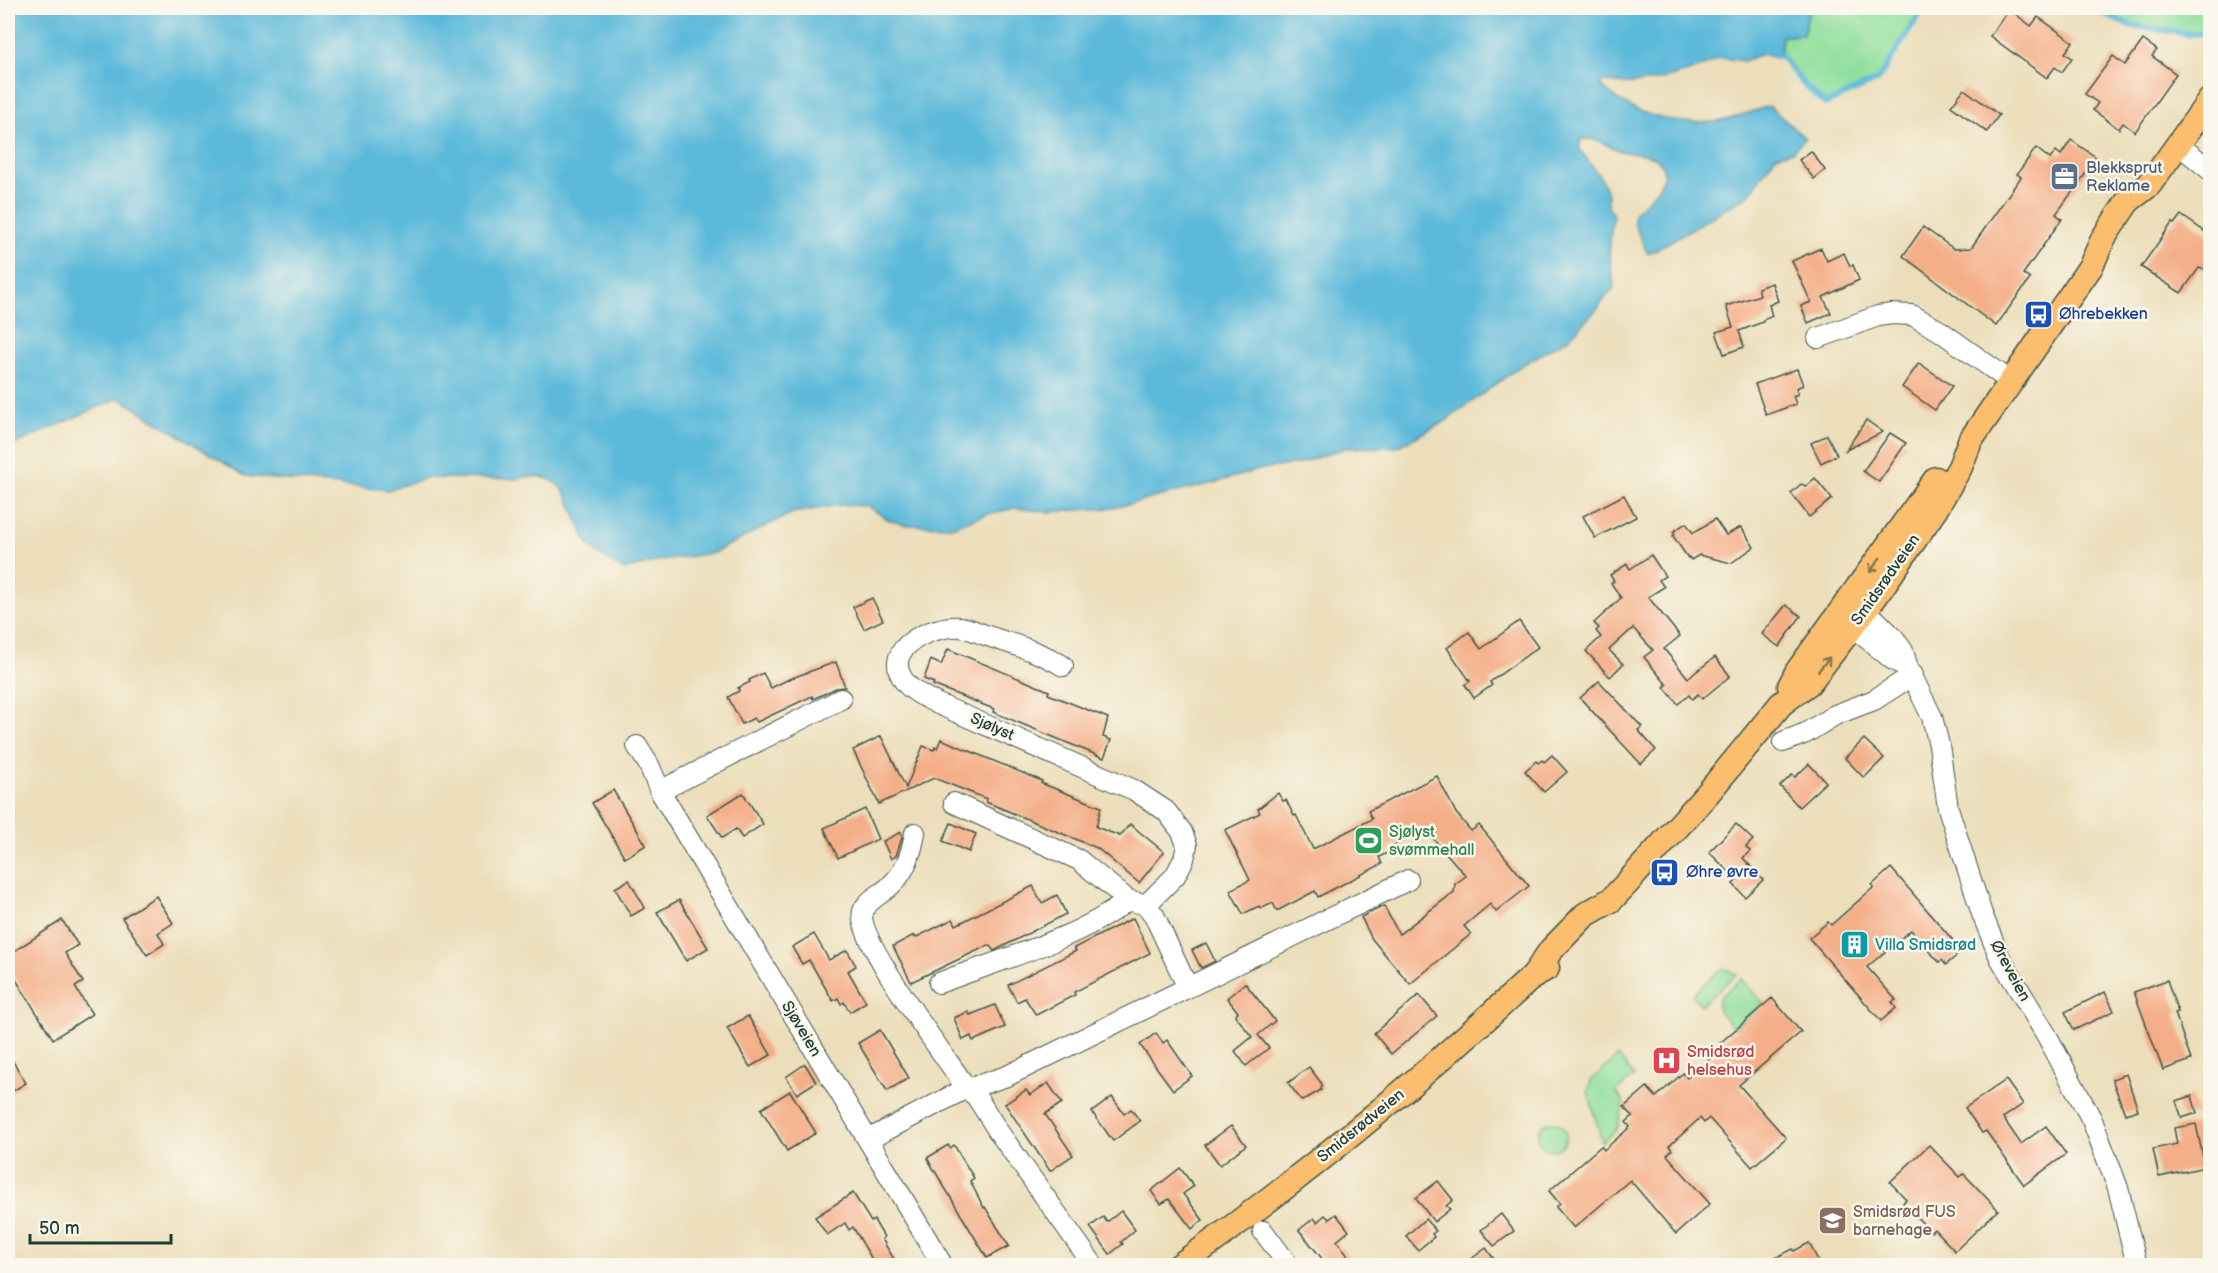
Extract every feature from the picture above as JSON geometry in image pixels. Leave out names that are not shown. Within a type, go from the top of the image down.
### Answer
[{"type":"main road","name":"Smidsrødveien","points":[[1179,1266],[1351,1135],[1534,975],[1562,960],[1595,927],[1611,900],[1708,793],[1781,704],[1797,672],[1855,614],[1950,460],[1970,441],[2091,266],[2116,246],[2140,212],[2149,185],[2211,100]]},
{"type":"street","points":[[2179,145],[2211,170]]},
{"type":"street","points":[[1818,338],[1878,316],[1912,315],[1940,331],[2010,381]]},
{"type":"street","points":[[1783,742],[1806,734],[1835,716],[1874,700],[1893,689],[1910,671],[1893,660],[1855,614]]},
{"type":"street","name":"Sjølyst","points":[[939,983],[1054,940],[1137,902],[1175,876],[1184,859],[1187,845],[1182,832],[1166,812],[1134,790],[938,704],[904,682],[900,673],[899,658],[909,642],[931,631],[946,627],[962,627],[1049,657],[1063,666]]},
{"type":"street","name":"Øreveien","points":[[1910,671],[1932,717],[1939,746],[1948,808],[1982,914],[2000,958],[2047,1036],[2092,1120],[2118,1188],[2137,1266]]},
{"type":"street","points":[[660,791],[841,699]]},
{"type":"street","name":"Sjøveien","points":[[637,746],[649,765],[660,791],[756,955],[870,1141],[943,1266]]},
{"type":"street","points":[[954,803],[1078,860],[1154,915],[1187,986]]},
{"type":"street","points":[[915,833],[913,849],[898,877],[891,886],[868,903],[862,919],[867,933],[891,979],[967,1089],[976,1096],[1094,1266]]},
{"type":"street","points":[[870,1141],[877,1135],[967,1089],[1006,1076],[1408,880]]},
{"type":"street","points":[[1263,1231],[1289,1266]]},
{"type":"green space","points":[[1810,8],[1929,8],[1921,12],[1878,80],[1825,104],[1804,85],[1780,55],[1782,36],[1803,35]]},
{"type":"green space","points":[[2091,8],[2210,8],[2210,33],[2190,34],[2128,25]]},
{"type":"green space","points":[[1725,969],[1737,974],[1701,1005],[1692,995],[1719,971]]},
{"type":"green space","points":[[1741,979],[1763,1003],[1734,1028],[1722,1014],[1718,1003],[1719,998]]},
{"type":"green space","points":[[1618,1056],[1634,1076],[1616,1092],[1624,1103],[1617,1129],[1602,1142],[1588,1092],[1591,1081]]},
{"type":"green space","points":[[1552,1122],[1562,1126],[1566,1136],[1562,1146],[1552,1150],[1542,1146],[1538,1136],[1542,1126]]},
{"type":"water","points":[[8,8],[1810,8],[1803,35],[1782,36],[1780,55],[1776,58],[1762,54],[1744,61],[1719,58],[1700,68],[1663,79],[1628,84],[1604,81],[1600,84],[1625,104],[1639,111],[1671,120],[1720,121],[1769,106],[1805,138],[1793,151],[1776,155],[1749,195],[1647,253],[1634,223],[1634,213],[1653,194],[1663,179],[1664,171],[1661,164],[1646,154],[1628,153],[1592,139],[1580,140],[1580,150],[1599,175],[1608,194],[1608,205],[1613,215],[1609,251],[1614,287],[1568,339],[1522,365],[1444,422],[1397,447],[1345,448],[1298,464],[1262,469],[1113,508],[1047,512],[1015,508],[984,515],[954,526],[906,525],[889,520],[867,506],[840,505],[792,513],[713,553],[663,560],[623,570],[592,549],[566,495],[559,485],[549,479],[535,477],[517,479],[426,478],[388,490],[245,476],[119,398],[8,447]]},
{"type":"building","points":[[2009,9],[2031,26],[2038,17],[2073,42],[2065,53],[2072,58],[2062,72],[2055,67],[2047,78],[1990,36]]},
{"type":"building","points":[[2143,40],[2157,50],[2152,56],[2176,74],[2135,132],[2123,123],[2119,129],[2093,110],[2098,103],[2085,94],[2113,56],[2125,65]]},
{"type":"building","points":[[1964,89],[1999,115],[1987,132],[1951,106]]},
{"type":"building","points":[[2071,140],[2097,158],[2056,214],[2062,219],[2023,274],[2030,279],[1996,326],[1903,256],[1923,227],[1954,249],[1971,248],[2021,177],[2017,174],[2036,148],[2050,159],[2056,151],[2061,155]]},
{"type":"building","points":[[1811,151],[1825,170],[1814,179],[1799,160]]},
{"type":"building","points":[[2181,215],[2211,236],[2211,271],[2199,268],[2181,293],[2141,267],[2172,223],[2174,224]]},
{"type":"building","points":[[1821,248],[1827,261],[1844,253],[1850,266],[1853,265],[1859,280],[1823,297],[1831,313],[1808,323],[1801,306],[1811,302],[1792,261]]},
{"type":"building","points":[[1772,283],[1778,301],[1769,305],[1772,316],[1739,331],[1744,347],[1724,354],[1716,332],[1733,327],[1726,306],[1760,295],[1758,288]]},
{"type":"building","points":[[1919,363],[1952,386],[1935,410],[1902,387]]},
{"type":"building","points":[[1797,369],[1803,385],[1796,388],[1798,394],[1793,396],[1796,404],[1766,415],[1755,384]]},
{"type":"building","points":[[1866,420],[1883,432],[1846,450]]},
{"type":"building","points":[[1890,433],[1906,443],[1879,482],[1863,471]]},
{"type":"building","points":[[1827,435],[1837,455],[1821,463],[1811,443]]},
{"type":"building","points":[[1815,478],[1832,499],[1809,517],[1791,493],[1801,484],[1806,486]]},
{"type":"building","points":[[1624,495],[1636,517],[1595,538],[1583,516]]},
{"type":"building","points":[[1715,519],[1726,535],[1741,527],[1754,547],[1731,563],[1699,555],[1691,560],[1688,558],[1673,536],[1675,535],[1673,532],[1686,523],[1693,533]]},
{"type":"building","points":[[1651,555],[1665,576],[1659,580],[1664,587],[1648,597],[1680,636],[1664,649],[1688,678],[1715,657],[1730,676],[1702,699],[1698,694],[1692,699],[1689,695],[1678,704],[1664,687],[1667,685],[1644,657],[1653,650],[1633,628],[1609,650],[1623,664],[1610,677],[1586,651],[1601,637],[1596,631],[1599,628],[1594,623],[1621,598],[1611,583],[1614,581],[1610,575],[1627,564],[1630,569]]},
{"type":"building","points":[[872,598],[883,620],[864,629],[853,607]]},
{"type":"building","points":[[1786,605],[1801,616],[1779,647],[1762,634]]},
{"type":"building","points":[[1519,621],[1538,647],[1490,682],[1492,685],[1474,698],[1465,685],[1470,681],[1447,648],[1469,632],[1481,649]]},
{"type":"building","points":[[948,649],[1108,718],[1103,737],[1111,740],[1104,758],[993,712],[994,709],[933,685],[934,683],[924,679],[931,660],[941,665]]},
{"type":"building","points":[[836,662],[845,687],[836,688],[813,699],[812,696],[757,722],[754,718],[742,724],[728,697],[739,691],[738,688],[750,682],[749,680],[763,673],[771,688]]},
{"type":"building","points":[[1599,681],[1642,727],[1638,730],[1656,750],[1641,764],[1580,698]]},
{"type":"building","points":[[881,736],[906,788],[923,746],[934,750],[941,739],[1101,807],[1096,827],[1120,836],[1130,824],[1164,852],[1139,883],[1097,848],[934,778],[879,804],[853,750]]},
{"type":"building","points":[[1864,739],[1884,758],[1864,778],[1845,758]]},
{"type":"building","points":[[1552,755],[1567,772],[1544,792],[1525,771],[1536,761],[1544,762]]},
{"type":"building","points":[[1809,764],[1826,782],[1799,807],[1780,786],[1792,775],[1795,777]]},
{"type":"building","points":[[1437,776],[1456,813],[1471,831],[1479,825],[1529,886],[1496,912],[1490,904],[1464,926],[1471,934],[1410,984],[1372,939],[1361,917],[1384,906],[1399,934],[1454,892],[1455,884],[1466,876],[1425,829],[1389,848],[1391,851],[1379,857],[1382,864],[1318,897],[1315,891],[1277,911],[1273,903],[1260,909],[1259,906],[1243,914],[1230,890],[1250,880],[1225,830],[1260,813],[1258,809],[1278,793],[1283,801],[1286,800],[1294,816],[1296,815],[1313,849],[1372,819],[1368,811]]},
{"type":"building","points":[[613,790],[646,845],[625,858],[592,803]]},
{"type":"building","points":[[743,793],[763,824],[742,838],[736,829],[722,838],[707,815]]},
{"type":"building","points":[[865,809],[878,839],[838,858],[824,828]]},
{"type":"building","points":[[951,823],[976,834],[969,852],[943,841]]},
{"type":"building","points":[[1736,824],[1753,840],[1746,847],[1750,851],[1743,858],[1763,880],[1745,897],[1733,884],[1737,880],[1709,852]]},
{"type":"building","points":[[901,832],[902,838],[896,856],[891,859],[883,841]]},
{"type":"building","name":"Villa Smidsrød","points":[[1891,868],[1962,951],[1946,965],[1942,960],[1939,962],[1911,930],[1867,967],[1896,1000],[1892,1002],[1896,1008],[1881,1021],[1809,938],[1828,922],[1831,925],[1874,887],[1872,885]]},
{"type":"building","points":[[629,880],[645,908],[631,916],[615,888]]},
{"type":"building","points":[[1033,886],[1042,903],[1057,895],[1066,914],[994,951],[989,945],[911,982],[893,946],[953,919],[956,925]]},
{"type":"building","points":[[156,896],[173,923],[158,933],[164,944],[147,955],[122,918]]},
{"type":"building","points":[[679,900],[708,948],[686,961],[657,912]]},
{"type":"building","points":[[1133,918],[1150,953],[1074,992],[1075,995],[1036,1015],[1025,998],[1017,1002],[1008,985],[1076,951],[1074,948]]},
{"type":"building","points":[[62,920],[78,945],[65,953],[83,982],[75,987],[92,1014],[53,1039],[8,967],[8,955]]},
{"type":"building","points":[[814,934],[829,960],[847,950],[856,966],[848,971],[866,1002],[850,1012],[844,1002],[841,1004],[838,998],[833,1001],[809,960],[802,964],[792,947]]},
{"type":"building","points":[[1206,943],[1215,961],[1201,968],[1192,950]]},
{"type":"building","points":[[2167,980],[2178,1012],[2175,1013],[2191,1060],[2163,1070],[2134,992]]},
{"type":"building","points":[[1245,983],[1275,1021],[1258,1035],[1269,1048],[1246,1066],[1235,1051],[1252,1037],[1235,1015],[1238,1012],[1227,998]]},
{"type":"building","points":[[2105,992],[2114,1011],[2074,1030],[2065,1012]]},
{"type":"building","points":[[1419,995],[1437,1016],[1391,1054],[1374,1033]]},
{"type":"building","points":[[1772,998],[1801,1032],[1739,1085],[1786,1138],[1752,1167],[1709,1118],[1704,1123],[1700,1118],[1669,1146],[1672,1150],[1667,1155],[1710,1204],[1676,1234],[1630,1180],[1574,1228],[1556,1207],[1560,1204],[1549,1191],[1601,1146],[1604,1150],[1630,1127],[1626,1122],[1633,1116],[1624,1107],[1647,1087],[1656,1097],[1683,1073],[1687,1078],[1724,1047],[1720,1043]]},
{"type":"building","points":[[995,1005],[1005,1027],[973,1041],[971,1036],[963,1040],[954,1018],[968,1012],[970,1015]]},
{"type":"building","points":[[748,1016],[771,1055],[750,1067],[727,1028]]},
{"type":"building","points":[[880,1030],[909,1078],[887,1091],[858,1043]]},
{"type":"building","points":[[1156,1033],[1163,1043],[1167,1040],[1192,1076],[1173,1090],[1140,1045]]},
{"type":"building","points":[[8,1053],[26,1083],[8,1094]]},
{"type":"building","points":[[805,1064],[816,1082],[797,1094],[786,1077]]},
{"type":"building","points":[[1309,1067],[1322,1084],[1321,1090],[1302,1101],[1288,1083]]},
{"type":"building","points":[[2126,1074],[2138,1110],[2125,1114],[2112,1079]]},
{"type":"building","points":[[2006,1080],[2023,1104],[2003,1118],[2021,1144],[2046,1126],[2066,1154],[2024,1185],[1986,1131],[1982,1133],[1965,1108]]},
{"type":"building","points":[[1048,1083],[1062,1103],[1045,1114],[1073,1155],[1050,1171],[1005,1104],[1026,1090],[1030,1095]]},
{"type":"building","points":[[790,1091],[816,1133],[787,1151],[761,1109]]},
{"type":"building","points":[[2192,1096],[2197,1113],[2182,1118],[2176,1101]]},
{"type":"building","points":[[1112,1097],[1124,1114],[1131,1109],[1140,1121],[1113,1141],[1092,1112]]},
{"type":"building","points":[[2196,1124],[2205,1167],[2159,1177],[2153,1149],[2177,1144],[2174,1128]]},
{"type":"building","points":[[1231,1126],[1246,1145],[1220,1165],[1205,1145]]},
{"type":"building","points":[[948,1145],[950,1148],[954,1145],[974,1178],[970,1181],[984,1208],[1009,1246],[987,1258],[927,1158]]},
{"type":"building","points":[[1929,1145],[1960,1177],[1964,1174],[1998,1210],[1955,1251],[1934,1229],[1931,1232],[1903,1203],[1906,1199],[1890,1182]]},
{"type":"building","points":[[1180,1168],[1194,1186],[1183,1194],[1203,1220],[1192,1229],[1169,1199],[1161,1204],[1151,1191]]},
{"type":"building","points":[[1438,1181],[1453,1200],[1446,1206],[1450,1209],[1434,1222],[1416,1198]]},
{"type":"building","points":[[853,1193],[871,1222],[874,1220],[898,1266],[876,1266],[853,1227],[849,1230],[845,1223],[827,1235],[815,1217]]},
{"type":"building","points":[[1121,1211],[1135,1230],[1110,1254],[1090,1227],[1103,1217],[1107,1222]]},
{"type":"building","points":[[1336,1214],[1349,1231],[1337,1241],[1355,1266],[1328,1266],[1299,1230],[1314,1218],[1317,1222],[1325,1215],[1329,1219]]},
{"type":"building","points":[[1501,1214],[1514,1231],[1494,1246],[1481,1230]]},
{"type":"building","points":[[1425,1219],[1436,1231],[1432,1234],[1434,1237],[1418,1250],[1406,1236]]},
{"type":"building","points":[[1809,1243],[1821,1266],[1759,1266],[1793,1249],[1794,1251]]},
{"type":"building","points":[[1486,1248],[1499,1266],[1462,1266]]},
{"type":"waterway","name":"Øhrebekken","points":[[1780,55],[1804,85],[1825,104],[1878,80],[1921,12],[1929,8]]},
{"type":"waterway","name":"Øhrebekken","points":[[2091,8],[2128,25],[2190,34],[2210,33]]},
{"type":"place","name":"Blekksprut Reklame","points":[[2065,177]]},
{"type":"place","name":"Øhrebekken","points":[[2038,314]]},
{"type":"place","name":"Sjølyst svømmehall","points":[[1368,841]]},
{"type":"place","name":"Øhre øvre","points":[[1665,872]]},
{"type":"place","name":"Villa Smidsrød","points":[[1854,945]]},
{"type":"place","name":"Smidsrød helsehus","points":[[1666,1061]]},
{"type":"place","name":"Smidsrød FUS barnehage","points":[[1832,1221]]}]
